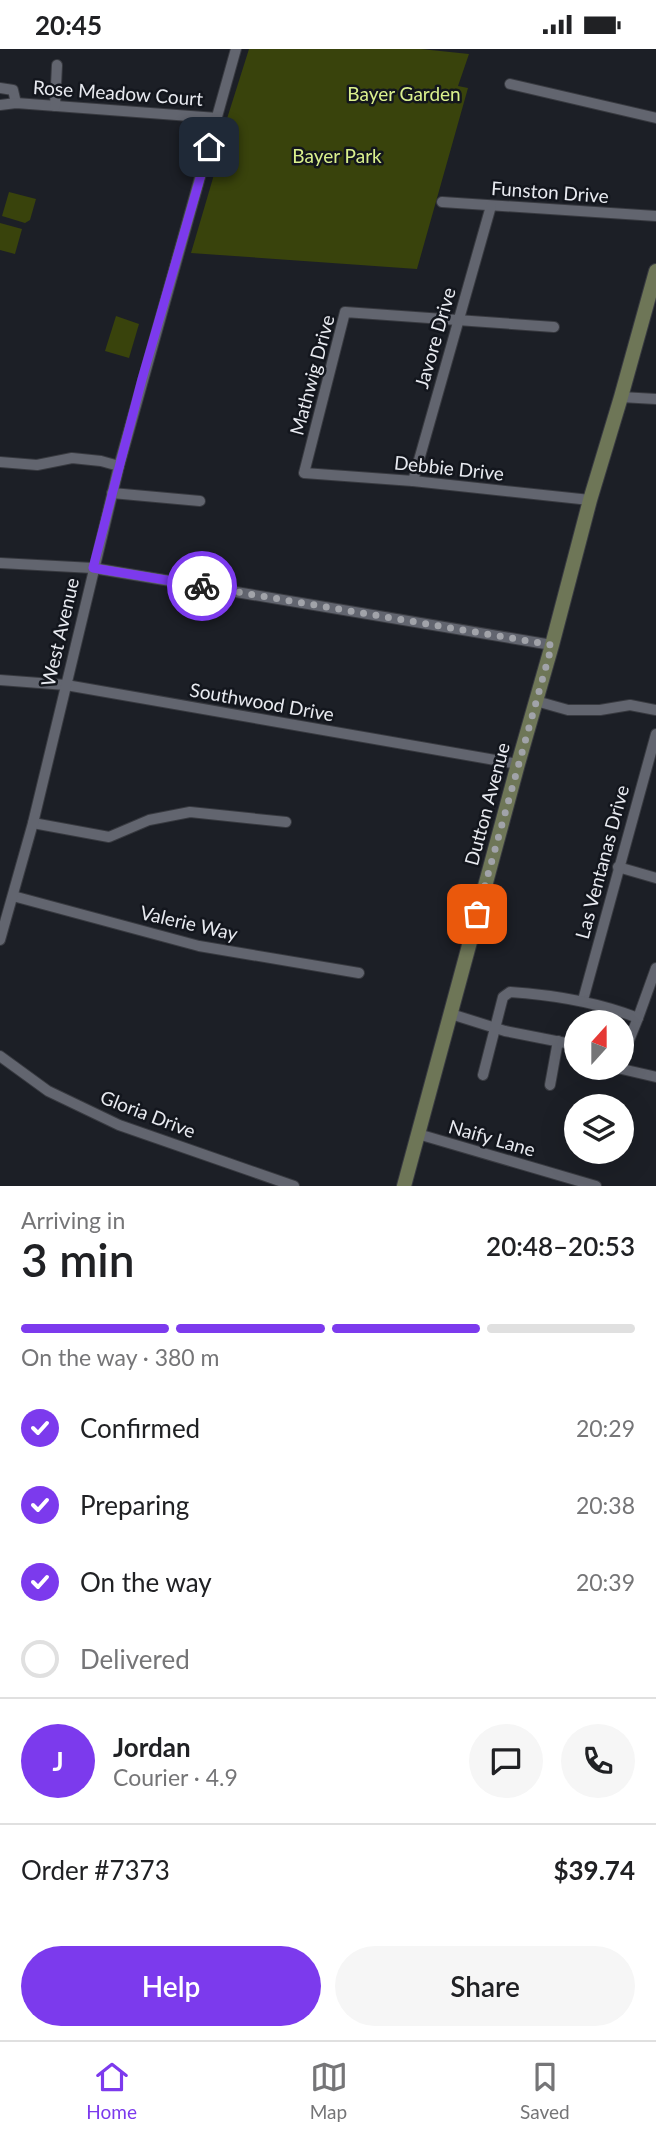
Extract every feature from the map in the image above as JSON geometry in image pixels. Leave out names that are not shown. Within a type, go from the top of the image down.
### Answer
[{"type":"main road","name":"Dutton Avenue","points":[[404,1186],[590,500],[656,271]]},
{"type":"street","name":"West Avenue","points":[[0,940],[33,823],[119,466],[236,49]]},
{"type":"street","points":[[55,106],[57,65]]},
{"type":"street","points":[[510,84],[656,118]]},
{"type":"street","name":"Rose Meadow Court","points":[[0,87],[13,90],[16,103]]},
{"type":"street","name":"Rose Meadow Court","points":[[0,105],[16,103],[217,118]]},
{"type":"street","name":"Funston Drive","points":[[442,202],[656,216]]},
{"type":"street","name":"Javore Drive","points":[[413,481],[491,206]]},
{"type":"street","name":"Mathwig Drive","points":[[304,473],[345,312],[459,319]]},
{"type":"street","points":[[459,319],[554,327]]},
{"type":"street","points":[[621,397],[656,399]]},
{"type":"street","points":[[0,462],[37,465],[72,459],[101,461],[119,466]]},
{"type":"street","name":"Debbie Drive","points":[[304,473],[413,481],[590,500]]},
{"type":"street","points":[[112,493],[200,501]]},
{"type":"street","points":[[0,563],[93,568],[552,645]]},
{"type":"street","name":"Southwood Drive","points":[[0,680],[66,685],[518,764]]},
{"type":"street","points":[[536,701],[568,710],[600,710],[630,705],[656,710]]},
{"type":"street","name":"Las Ventanas Drive","points":[[583,1000],[656,734]]},
{"type":"street","points":[[33,823],[109,837],[149,820],[190,813],[286,822]]},
{"type":"street","points":[[618,867],[656,878]]},
{"type":"street","name":"Valerie Way","points":[[13,896],[199,946],[359,974]]},
{"type":"street","points":[[634,1027],[656,968]]},
{"type":"street","points":[[483,1075],[503,997],[510,992],[583,1000],[638,1018]]},
{"type":"street","points":[[451,1014],[494,1027],[564,1042]]},
{"type":"street","points":[[550,1085],[558,1041]]},
{"type":"street","name":"Gloria Drive","points":[[0,1056],[48,1091],[119,1125],[294,1186]]},
{"type":"street","points":[[634,1071],[656,1077]]},
{"type":"street","name":"Naify Lane","points":[[418,1134],[596,1186]]},
{"type":"green space","name":"Bayer Park","points":[[249,49],[421,49],[469,54],[458,86],[468,88],[417,269],[191,253],[225,125]]},
{"type":"green space","points":[[9,192],[36,199],[30,220],[25,223],[2,216]]},
{"type":"green space","points":[[0,223],[22,229],[15,254],[0,250]]},
{"type":"green space","points":[[116,316],[139,324],[129,358],[105,351]]},
{"type":"way so far","points":[[202,586],[552,645],[477,914]]},
{"type":"route","points":[[202,586],[93,568],[142,379],[209,147]]},
{"type":"park label","name":"Bayer Garden","points":[[404,94]]}]
